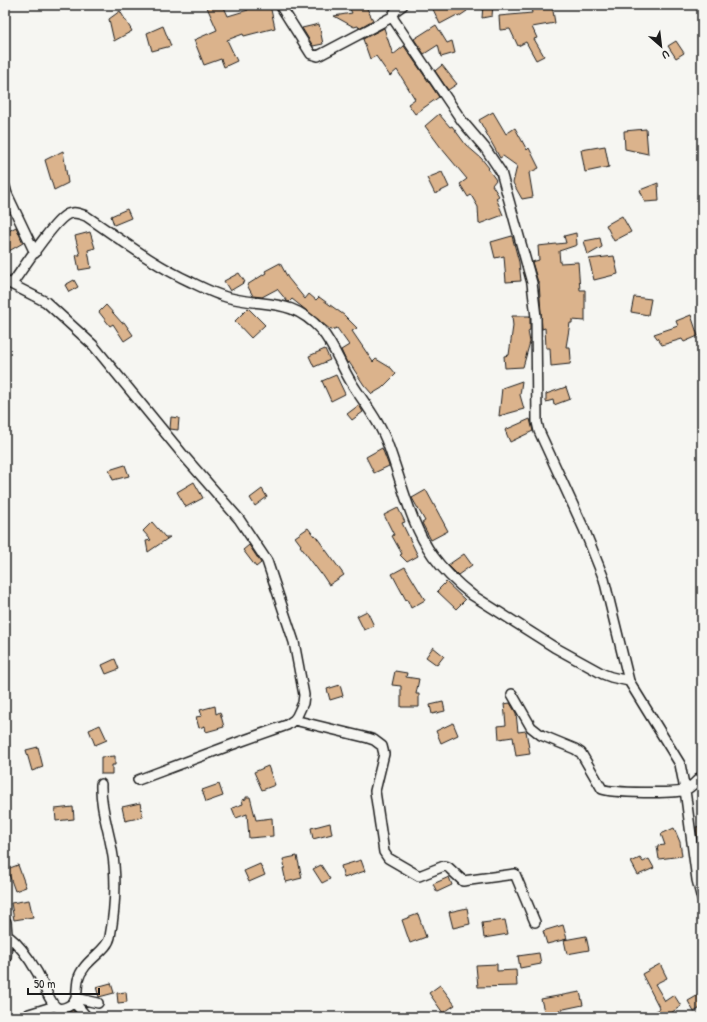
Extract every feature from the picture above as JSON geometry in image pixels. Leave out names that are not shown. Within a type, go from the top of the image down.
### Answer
[{"type":"street","points":[[280,5],[308,50],[315,56],[322,55],[392,17],[396,10],[403,5]]},
{"type":"street","points":[[392,17],[462,121],[485,148],[501,172],[532,283],[536,317],[538,427],[584,529],[604,579],[629,681],[679,762],[685,790],[702,899]]},
{"type":"street","points":[[5,187],[35,253]]},
{"type":"street","points":[[138,780],[287,725],[294,720],[304,699],[303,687],[294,642],[268,562],[239,520],[184,456],[93,345],[46,302],[8,283],[35,253],[47,235],[63,217],[73,213],[79,213],[149,259],[190,281],[228,298],[284,306],[302,313],[310,319],[328,339],[351,382],[371,411],[388,443],[417,528],[433,556],[472,595],[554,647],[603,674],[629,681]]},
{"type":"street","points":[[512,694],[531,727],[541,735],[581,753],[602,789],[624,792],[673,792],[685,790],[702,776]]},
{"type":"street","points":[[294,720],[368,738],[374,740],[382,746],[384,754],[375,791],[384,852],[388,858],[419,876],[444,866],[448,867],[463,881],[515,874],[534,922]]},
{"type":"street","points":[[29,1014],[55,1006],[65,1008],[75,1000],[81,972],[88,962],[101,951],[109,940],[112,921],[114,864],[105,822],[101,784]]},
{"type":"street","points":[[6,922],[6,958]]},
{"type":"street","points":[[6,935],[17,943],[26,954],[38,973],[55,1006]]},
{"type":"street","points":[[75,1000],[98,1003]]},
{"type":"street","points":[[75,1000],[84,1014]]},
{"type":"building","points":[[206,5],[223,5],[228,16],[248,10],[247,5],[270,5],[275,28],[244,36],[243,34],[227,40],[237,61],[224,67],[221,59],[204,65],[194,40],[217,30]]},
{"type":"building","points":[[348,5],[365,5],[373,20],[359,28],[358,26],[354,27],[334,16],[352,13]]},
{"type":"building","points":[[431,5],[464,5],[467,11],[458,17],[457,15],[440,24]]},
{"type":"building","points":[[483,5],[493,5],[492,16],[482,18]]},
{"type":"building","points":[[552,5],[555,23],[532,27],[537,38],[534,39],[544,56],[536,60],[526,42],[518,46],[510,29],[500,30],[499,16],[532,13],[531,8]]},
{"type":"building","points":[[120,11],[132,31],[114,41],[109,19]]},
{"type":"building","points":[[319,24],[323,44],[313,46],[302,28]]},
{"type":"building","points":[[436,25],[447,43],[452,41],[455,53],[441,57],[438,45],[424,54],[414,39]]},
{"type":"building","points":[[163,26],[171,46],[152,51],[147,33]]},
{"type":"building","points":[[384,28],[393,55],[404,46],[439,97],[415,114],[408,104],[415,99],[397,70],[390,76],[376,56],[370,59],[363,39]]},
{"type":"building","points":[[676,41],[684,53],[676,58],[668,46]]},
{"type":"building","points":[[442,65],[457,84],[448,90],[435,71]]},
{"type":"building","points":[[493,112],[506,134],[515,128],[527,150],[529,148],[539,168],[529,173],[533,197],[522,199],[513,183],[517,166],[503,156],[500,158],[479,120]]},
{"type":"building","points":[[439,114],[450,127],[452,126],[466,145],[481,158],[489,168],[488,169],[496,180],[492,185],[499,196],[496,198],[503,215],[479,224],[478,207],[471,195],[468,197],[460,184],[467,179],[425,126]]},
{"type":"building","points":[[646,129],[648,154],[625,149],[624,131]]},
{"type":"building","points":[[605,146],[609,167],[585,172],[581,150]]},
{"type":"building","points":[[63,151],[68,183],[54,190],[45,160]]},
{"type":"building","points":[[442,172],[449,187],[435,194],[427,178]]},
{"type":"building","points":[[658,183],[659,201],[645,202],[640,190]]},
{"type":"building","points":[[127,209],[131,218],[114,225],[111,216]]},
{"type":"building","points":[[622,216],[631,232],[614,241],[606,225]]},
{"type":"building","points":[[16,227],[23,243],[9,251],[5,244],[5,233]]},
{"type":"building","points":[[90,232],[95,248],[88,250],[91,268],[79,270],[76,255],[80,255],[75,236]]},
{"type":"building","points":[[576,233],[577,245],[559,251],[560,263],[578,262],[580,290],[585,290],[585,321],[572,320],[572,323],[570,323],[566,347],[570,347],[570,364],[551,366],[550,348],[546,348],[545,328],[542,329],[539,282],[532,262],[539,260],[538,246],[566,243],[564,236]]},
{"type":"building","points":[[512,236],[519,262],[521,281],[506,282],[504,256],[495,258],[491,242]]},
{"type":"building","points":[[600,238],[602,247],[588,255],[584,241]]},
{"type":"building","points":[[614,256],[618,274],[594,280],[589,259]]},
{"type":"building","points":[[280,263],[288,278],[305,299],[309,294],[316,300],[319,297],[344,315],[357,328],[352,331],[373,362],[376,359],[391,368],[396,374],[382,388],[372,394],[364,385],[349,362],[347,363],[341,350],[349,345],[337,328],[331,330],[292,299],[289,302],[287,301],[277,289],[262,297],[253,296],[247,285],[266,273],[265,271]]},
{"type":"building","points":[[239,273],[245,282],[230,291],[224,281]]},
{"type":"building","points":[[74,280],[78,287],[69,292],[65,285]]},
{"type":"building","points":[[634,297],[651,299],[648,315],[631,312]]},
{"type":"building","points":[[106,305],[122,323],[124,322],[133,335],[124,341],[113,324],[110,326],[99,312]]},
{"type":"building","points":[[248,308],[265,325],[251,338],[235,321]]},
{"type":"building","points":[[691,315],[698,336],[684,342],[682,339],[662,345],[654,334],[678,326],[676,321]]},
{"type":"building","points":[[512,316],[530,316],[530,330],[528,331],[530,342],[523,367],[505,368],[504,356],[509,355],[513,326]]},
{"type":"building","points":[[325,349],[330,360],[314,367],[309,356]]},
{"type":"building","points":[[336,375],[345,394],[331,401],[322,381]]},
{"type":"building","points":[[522,381],[520,395],[524,409],[499,416],[502,388]]},
{"type":"building","points":[[566,387],[570,399],[554,405],[553,400],[546,402],[546,394]]},
{"type":"building","points":[[359,405],[363,412],[352,420],[347,414]]},
{"type":"building","points":[[171,417],[179,418],[178,430],[170,429]]},
{"type":"building","points":[[530,419],[533,431],[510,442],[505,430]]},
{"type":"building","points":[[382,448],[389,466],[374,473],[366,457]]},
{"type":"building","points":[[125,465],[129,476],[113,480],[109,470]]},
{"type":"building","points":[[194,482],[203,498],[186,507],[177,492]]},
{"type":"building","points":[[262,489],[267,497],[255,506],[250,498]]},
{"type":"building","points":[[426,490],[448,531],[431,540],[422,523],[425,521],[412,498]]},
{"type":"building","points":[[398,508],[405,522],[402,523],[418,556],[407,562],[400,555],[402,554],[392,536],[394,535],[384,515]]},
{"type":"building","points":[[152,522],[165,537],[170,537],[148,552],[146,541],[151,540],[143,531]]},
{"type":"building","points":[[308,528],[314,536],[315,535],[344,575],[329,585],[295,537]]},
{"type":"building","points":[[249,545],[261,563],[256,567],[243,550]]},
{"type":"building","points":[[464,554],[472,565],[458,575],[448,565]]},
{"type":"building","points":[[405,567],[425,600],[411,608],[392,574]]},
{"type":"building","points":[[446,582],[465,600],[456,609],[437,591]]},
{"type":"building","points":[[367,611],[374,626],[364,630],[357,616]]},
{"type":"building","points":[[433,647],[444,656],[437,665],[426,657]]},
{"type":"building","points":[[115,659],[119,669],[106,674],[102,665]]},
{"type":"building","points":[[395,671],[407,673],[406,677],[419,679],[416,694],[419,694],[419,707],[401,707],[401,686],[392,685]]},
{"type":"building","points":[[340,685],[343,696],[330,700],[327,689]]},
{"type":"building","points":[[443,702],[445,711],[432,714],[430,705]]},
{"type":"building","points":[[510,703],[516,713],[518,732],[526,731],[530,754],[516,756],[513,737],[499,739],[498,726],[506,725],[504,704]]},
{"type":"building","points":[[215,706],[216,714],[220,712],[224,727],[206,732],[205,726],[199,728],[196,717],[202,716],[200,710]]},
{"type":"building","points":[[453,723],[458,735],[441,743],[436,731]]},
{"type":"building","points":[[100,725],[107,740],[95,745],[89,730]]},
{"type":"building","points":[[38,747],[43,767],[32,771],[26,750]]},
{"type":"building","points":[[115,756],[115,765],[112,765],[112,774],[101,774],[101,757]]},
{"type":"building","points":[[268,766],[275,785],[262,790],[254,772]]},
{"type":"building","points":[[219,784],[223,796],[206,802],[202,790]]},
{"type":"building","points":[[246,797],[250,797],[256,820],[272,818],[273,836],[249,838],[247,814],[236,818],[232,808],[243,804],[242,800],[246,799]]},
{"type":"building","points":[[140,803],[143,817],[125,821],[122,807]]},
{"type":"building","points":[[73,807],[74,819],[56,821],[55,809]]},
{"type":"building","points":[[330,823],[332,834],[313,839],[311,828]]},
{"type":"building","points":[[702,826],[702,860],[700,860],[696,827]]},
{"type":"building","points":[[674,828],[680,842],[682,856],[659,859],[657,846],[665,845],[661,834]]},
{"type":"building","points":[[297,856],[302,878],[286,882],[283,859]]},
{"type":"building","points":[[640,858],[643,862],[649,859],[654,868],[638,875],[631,862]]},
{"type":"building","points":[[361,860],[365,871],[344,878],[341,866]]},
{"type":"building","points":[[260,864],[265,875],[249,882],[244,871]]},
{"type":"building","points":[[18,865],[26,887],[15,891],[7,869]]},
{"type":"building","points":[[321,865],[330,879],[322,883],[313,869]]},
{"type":"building","points":[[449,877],[452,885],[437,892],[433,884]]},
{"type":"building","points":[[29,900],[33,917],[14,920],[11,903]]},
{"type":"building","points":[[467,908],[470,924],[453,928],[449,912]]},
{"type":"building","points":[[418,914],[426,937],[410,943],[402,920]]},
{"type":"building","points":[[505,920],[508,934],[484,938],[482,923]]},
{"type":"building","points":[[563,925],[567,939],[547,944],[543,931]]},
{"type":"building","points":[[586,936],[589,950],[567,954],[564,940]]},
{"type":"building","points":[[539,953],[541,964],[520,968],[518,956]]},
{"type":"building","points":[[497,964],[497,971],[516,970],[517,986],[478,987],[476,965]]},
{"type":"building","points":[[660,964],[667,978],[655,984],[665,1001],[674,995],[681,1006],[665,1017],[645,1017],[660,1009],[642,974]]},
{"type":"building","points":[[111,983],[114,993],[99,997],[96,987]]},
{"type":"building","points":[[440,985],[455,1005],[443,1013],[429,993]]},
{"type":"building","points":[[126,992],[127,1002],[118,1003],[117,993]]},
{"type":"building","points":[[580,992],[583,1005],[559,1010],[560,1012],[545,1015],[541,999]]},
{"type":"building","points":[[702,993],[702,1007],[694,1012],[688,1001]]},
{"type":"building","points":[[73,1010],[77,1017],[54,1017],[54,1015],[66,1014]]}]
